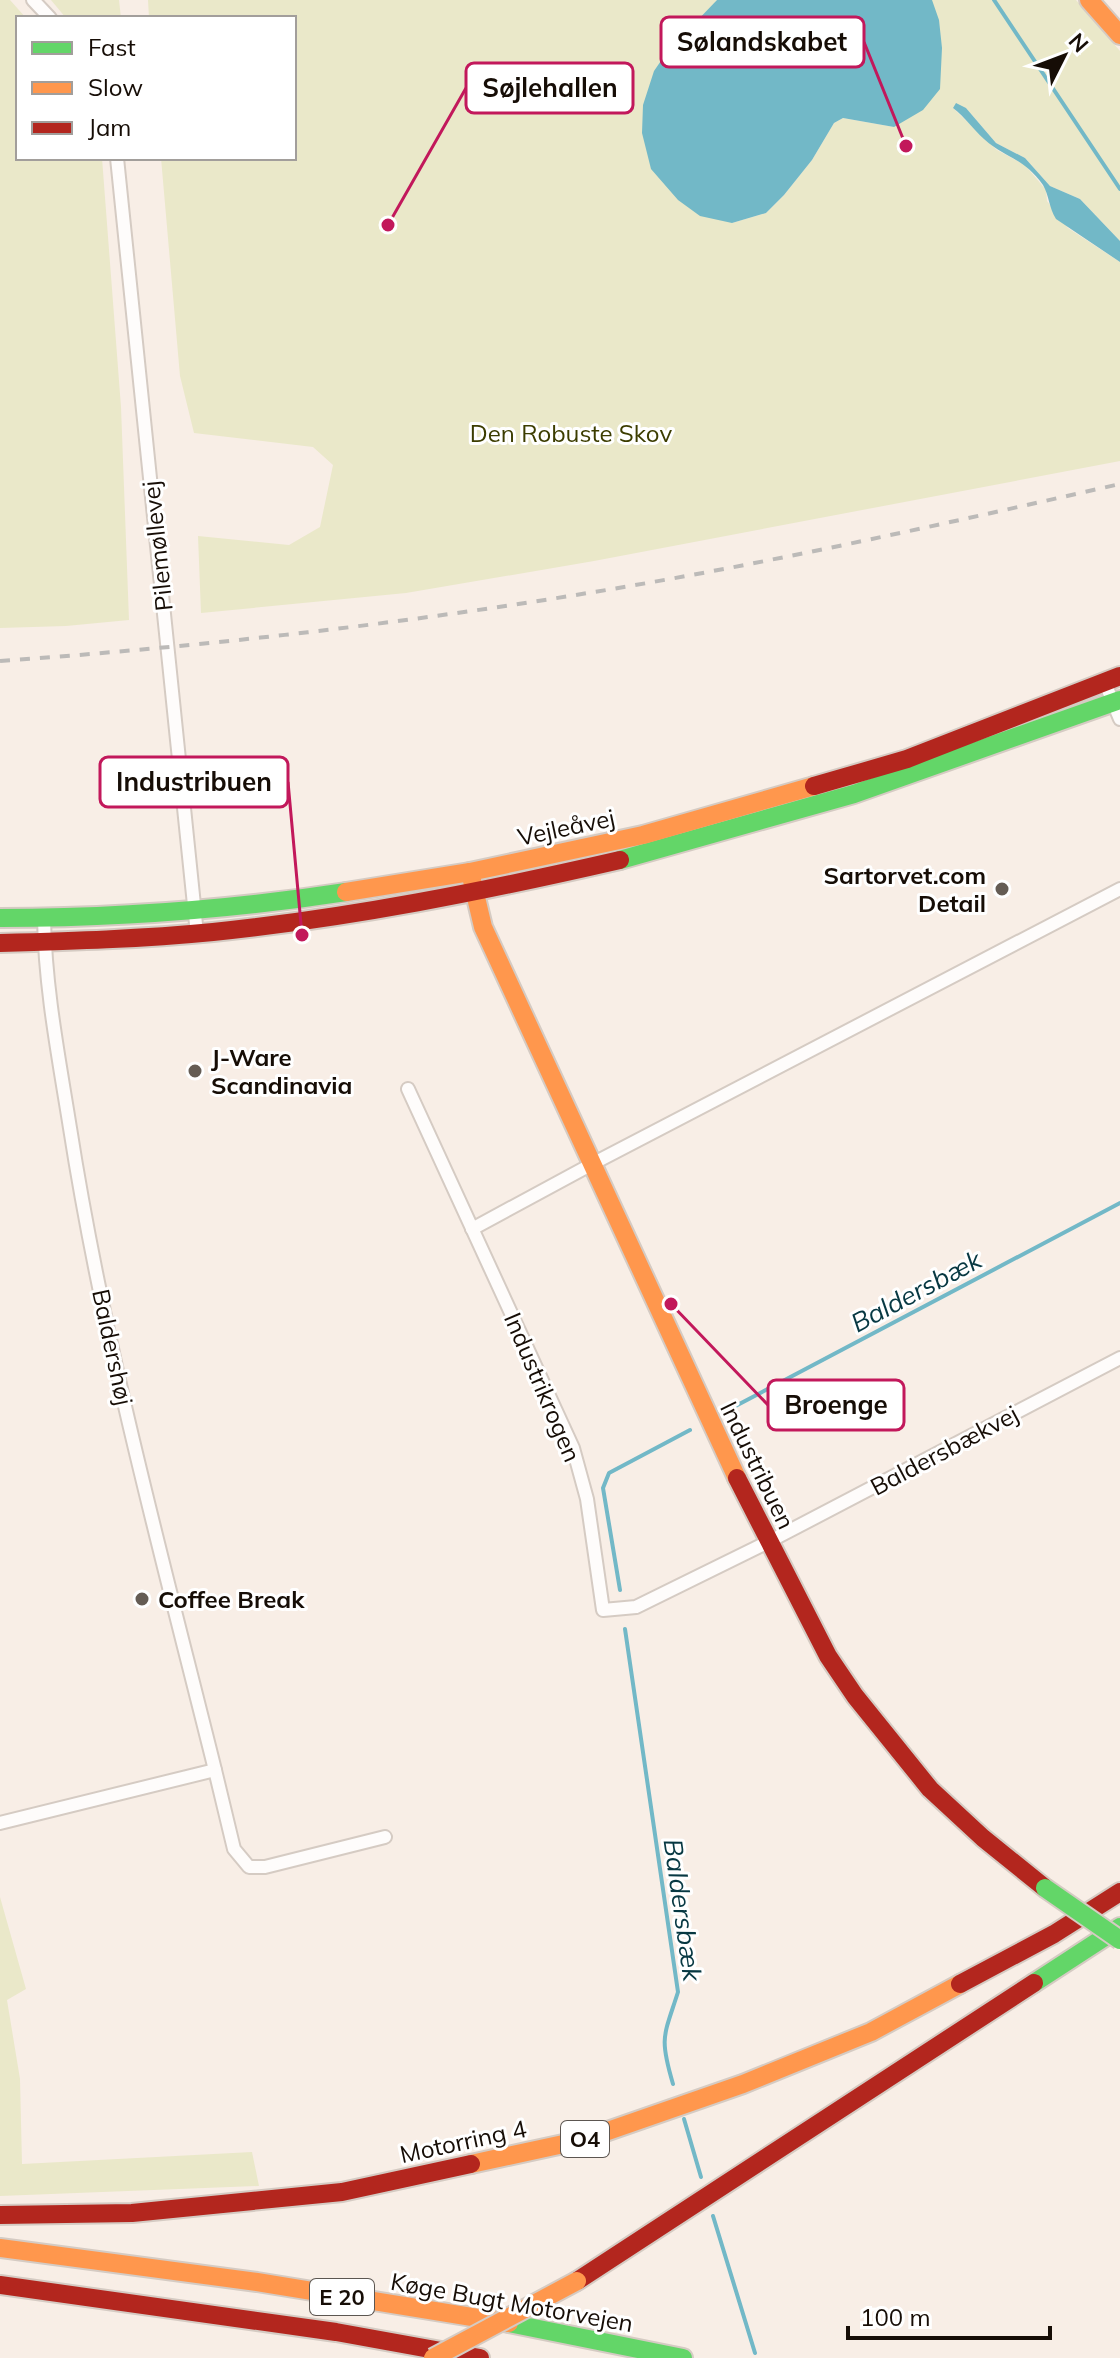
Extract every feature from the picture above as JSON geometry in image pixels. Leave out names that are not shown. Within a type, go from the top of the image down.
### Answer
[{"type":"main road","points":[[1089,0],[1120,35]]},
{"type":"main road","name":"Vejleåvej","points":[[0,918],[193,908],[332,894],[470,872],[643,835],[907,759],[1112,680]]},
{"type":"main road","name":"Vejleåvej","points":[[0,943],[197,934],[339,918],[475,894],[652,853],[784,816],[912,777],[1118,707]]},
{"type":"main road","name":"Industribuen","points":[[470,872],[483,927],[701,1401],[768,1542],[828,1656],[891,1744],[930,1789],[983,1838],[1045,1888],[1120,1940]]},
{"type":"main road","points":[[339,918],[370,922],[458,909],[471,915],[483,927]]},
{"type":"main road","name":"Motorring 4","points":[[0,2215],[132,2213],[342,2192],[582,2140],[743,2084],[871,2032],[1054,1934],[1120,1892]]},
{"type":"main road","points":[[433,2358],[577,2281],[1120,1927]]},
{"type":"main road","name":"Køge Bugt Motorvejen","points":[[0,2248],[148,2265],[434,2311],[683,2358]]},
{"type":"main road","name":"E 20","points":[[0,2285],[305,2327],[480,2358]]},
{"type":"street","points":[[33,0],[48,16]]},
{"type":"street","name":"Pilemøllevej","points":[[117,160],[197,934]]},
{"type":"street","points":[[1112,680],[1118,707]]},
{"type":"street","points":[[472,1229],[1120,889]]},
{"type":"street","name":"Baldershøj","points":[[44,918],[44,943],[81,1196],[118,1378],[234,1849],[249,1867],[265,1867],[385,1837]]},
{"type":"street","name":"Industrikrogen","points":[[408,1089],[573,1448],[587,1499],[603,1610],[636,1607],[768,1542]]},
{"type":"street","name":"Baldersbækvej","points":[[768,1542],[1120,1358]]},
{"type":"street","points":[[0,1823],[215,1770]]},
{"type":"green space","points":[[0,0],[10,0],[24,16],[16,16],[16,160],[102,160],[121,407],[129,620],[0,628]]},
{"type":"green space","points":[[51,0],[119,0],[121,16],[64,16]]},
{"type":"green space","name":"Den Robuste Skov","points":[[148,0],[717,0],[711,8],[732,223],[766,213],[812,160],[834,123],[843,118],[894,127],[932,0],[1076,0],[1120,51],[1120,241],[1080,199],[1050,186],[1025,158],[996,143],[966,108],[953,108],[997,150],[1025,165],[1046,190],[1047,201],[1068,228],[1120,262],[1120,461],[594,561],[406,593],[201,613],[198,536],[289,545],[320,527],[333,465],[313,447],[194,433],[180,376],[161,160],[296,160],[296,16],[149,16]]},
{"type":"green space","points":[[0,1897],[26,1989],[7,2000],[20,2079],[22,2164],[252,2152],[259,2186],[0,2196]]},
{"type":"water","points":[[717,0],[932,0],[939,20],[942,48],[940,89],[923,110],[894,127],[843,118],[834,123],[812,160],[766,213],[732,223],[700,216],[678,200],[651,169],[642,133],[643,105],[654,71],[667,52]]},
{"type":"water","points":[[956,103],[966,108],[996,143],[1025,158],[1050,186],[1080,199],[1120,241],[1120,262],[1056,219],[1045,189],[1036,176],[984,139],[953,108]]},
{"type":"waterway","name":"Baldersbæk","points":[[994,0],[1120,189]]},
{"type":"waterway","name":"Baldersbæk","points":[[728,1410],[1120,1203]]},
{"type":"waterway","name":"Baldersbæk","points":[[620,1590],[603,1488],[609,1473],[690,1430]]},
{"type":"waterway","name":"Baldersbæk","points":[[625,1629],[678,1992],[665,2037],[673,2084]]},
{"type":"waterway","name":"Baldersbæk","points":[[684,2119],[701,2177]]},
{"type":"waterway","name":"Baldersbæk","points":[[713,2216],[755,2353]]},
{"type":"railway","points":[[0,661],[295,634],[588,593],[788,556],[1120,484]]},
{"type":"traffic: fast","points":[[620,860],[854,794],[1120,700]]},
{"type":"traffic: fast","points":[[0,918],[173,911],[346,892]]},
{"type":"traffic: fast","points":[[1045,1888],[1120,1940]]},
{"type":"traffic: fast","points":[[1034,1983],[1120,1927]]},
{"type":"traffic: fast","points":[[509,2323],[683,2358]]},
{"type":"traffic: slow","points":[[1089,0],[1120,35]]},
{"type":"traffic: slow","points":[[346,892],[470,872],[643,835],[814,786]]},
{"type":"traffic: slow","points":[[470,872],[483,927],[737,1478]]},
{"type":"traffic: slow","points":[[471,2164],[582,2140],[743,2084],[871,2032],[960,1984]]},
{"type":"traffic: slow","points":[[0,2248],[257,2282],[509,2323]]},
{"type":"traffic: slow","points":[[433,2358],[577,2281]]},
{"type":"traffic: jam","points":[[814,786],[907,759],[1120,676]]},
{"type":"traffic: jam","points":[[0,943],[160,936],[264,926],[417,902],[620,860]]},
{"type":"traffic: jam","points":[[737,1478],[828,1656],[855,1696],[930,1789],[983,1838],[1045,1888]]},
{"type":"traffic: jam","points":[[960,1984],[1054,1934],[1120,1892]]},
{"type":"traffic: jam","points":[[577,2281],[1034,1983]]},
{"type":"traffic: jam","points":[[0,2215],[132,2213],[342,2192],[471,2164]]},
{"type":"traffic: jam","points":[[0,2285],[336,2332],[480,2358]]},
{"type":"place","name":"Sølandskabet","points":[[906,146]]},
{"type":"place","name":"Søjlehallen","points":[[388,225]]},
{"type":"place","name":"Sartorvet.com Detail","points":[[1002,889]]},
{"type":"place","name":"Industribuen","points":[[302,935]]},
{"type":"place","name":"J-Ware Scandinavia","points":[[195,1071]]},
{"type":"place","name":"Broenge","points":[[671,1304]]},
{"type":"place","name":"Coffee Break","points":[[142,1599]]}]
